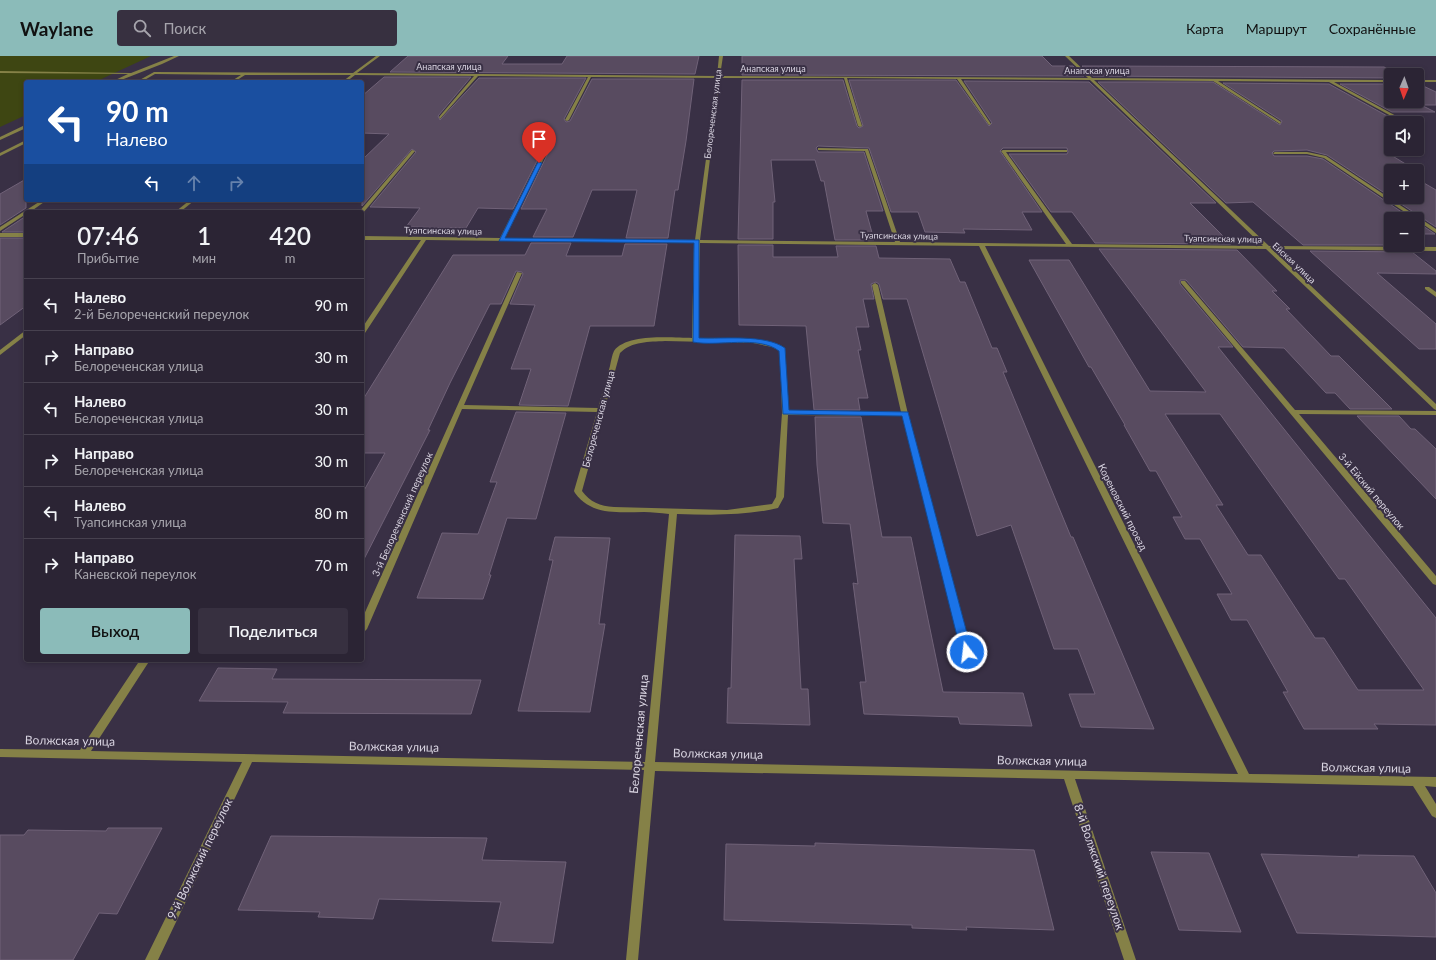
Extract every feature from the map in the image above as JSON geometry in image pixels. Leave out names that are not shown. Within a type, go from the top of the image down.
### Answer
[{"type":"street","points":[[116,80],[130,73],[158,65],[177,56]]},
{"type":"street","points":[[346,80],[378,56]]},
{"type":"street","name":"Белореченская улица","points":[[696,340],[697,242],[720,56]]},
{"type":"street","name":"Ейская улица","points":[[1067,56],[1436,408]]},
{"type":"street","points":[[0,72],[130,73]]},
{"type":"street","name":"Анапская улица","points":[[142,80],[154,73],[1384,81]]},
{"type":"street","points":[[235,80],[245,74]]},
{"type":"street","points":[[440,118],[477,75]]},
{"type":"street","points":[[567,120],[590,76]]},
{"type":"street","points":[[845,77],[860,126]]},
{"type":"street","points":[[958,78],[989,124]]},
{"type":"street","points":[[1213,79],[1280,123]]},
{"type":"street","points":[[1329,80],[1394,116]]},
{"type":"street","points":[[1424,81],[1436,81]]},
{"type":"street","points":[[0,139],[24,127]]},
{"type":"street","points":[[0,155],[24,142]]},
{"type":"street","points":[[819,149],[867,150],[898,244]]},
{"type":"street","points":[[501,240],[546,150]]},
{"type":"street","points":[[363,210],[413,151]]},
{"type":"street","points":[[1066,151],[1003,151],[1070,245]]},
{"type":"street","points":[[1275,153],[1308,153],[1325,157],[1436,231]]},
{"type":"street","points":[[29,210],[42,202]]},
{"type":"street","points":[[180,210],[190,202]]},
{"type":"street","points":[[0,229],[24,213]]},
{"type":"street","points":[[0,235],[24,235]]},
{"type":"street","name":"Туапсинская улица","points":[[364,238],[1436,249]]},
{"type":"street","points":[[364,330],[424,239]]},
{"type":"street","name":"Кореновский проезд","points":[[981,244],[1246,778]]},
{"type":"street","name":"3-й Белореченский переулок","points":[[364,624],[519,273]]},
{"type":"street","name":"3-й Ейский переулок","points":[[1183,282],[1436,582]]},
{"type":"street","points":[[875,285],[905,414],[967,652]]},
{"type":"street","points":[[1427,288],[1436,295]]},
{"type":"street","points":[[0,353],[24,334]]},
{"type":"street","name":"Белореченская улица","points":[[696,340],[757,341],[775,344],[782,350],[785,413],[780,497],[775,506],[751,512],[608,509],[596,506],[584,500],[578,491],[601,410],[617,352],[625,345],[643,341],[696,340]]},
{"type":"street","points":[[460,407],[601,410]]},
{"type":"street","points":[[1293,412],[1436,414]]},
{"type":"street","points":[[785,413],[905,414]]},
{"type":"street","name":"Белореченская улица","points":[[632,960],[673,511]]},
{"type":"street","points":[[83,754],[144,662]]},
{"type":"street","name":"Волжская улица","points":[[0,753],[1436,782]]},
{"type":"street","name":"9-й Волжский переулок","points":[[151,960],[249,758]]},
{"type":"street","name":"8-й Волжский переулок","points":[[1068,774],[1130,960]]},
{"type":"street","points":[[1416,782],[1436,813]]},
{"type":"green space","points":[[0,56],[151,56],[99,80],[24,80],[24,116],[0,127]]},
{"type":"building","points":[[408,56],[508,56],[502,64],[562,64],[567,56],[699,56],[695,74],[390,72]]},
{"type":"building","points":[[742,56],[1042,56],[1052,66],[1073,66],[1084,76],[742,75]]},
{"type":"building","points":[[1082,66],[1386,68],[1384,68],[1384,78],[1093,76]]},
{"type":"building","points":[[384,77],[471,77],[438,116],[440,120],[479,78],[586,78],[564,119],[566,122],[570,121],[592,79],[694,79],[678,190],[675,190],[668,238],[626,238],[637,190],[592,190],[573,237],[533,237],[547,209],[521,209],[549,151],[547,148],[543,149],[513,209],[478,208],[466,228],[406,227],[420,208],[370,207],[416,152],[412,149],[362,206],[362,202],[364,202],[364,158],[389,134],[364,133],[364,94]]},
{"type":"building","points":[[742,80],[843,80],[857,126],[859,128],[863,126],[849,80],[956,80],[989,126],[992,123],[964,81],[1089,82],[1216,203],[1190,203],[1231,244],[1095,243],[1072,212],[1051,212],[1009,154],[1067,154],[1067,148],[1003,148],[1000,151],[1042,212],[1022,212],[1032,230],[963,229],[965,233],[925,232],[918,212],[891,212],[869,148],[818,146],[816,148],[818,152],[864,152],[883,211],[866,211],[874,240],[835,240],[824,181],[821,181],[815,160],[771,160],[775,202],[773,202],[773,239],[738,239]]},
{"type":"building","points":[[1098,82],[1213,82],[1280,125],[1282,121],[1223,83],[1329,84],[1387,116],[1384,116],[1384,156],[1393,156],[1406,164],[1384,164],[1384,193],[1327,155],[1307,150],[1274,151],[1272,153],[1274,156],[1307,156],[1323,159],[1384,200],[1384,204],[1390,204],[1402,212],[1384,212],[1384,245],[1303,245],[1253,202],[1226,203]]},
{"type":"building","points":[[1340,84],[1384,84],[1384,108]]},
{"type":"building","points":[[1424,86],[1436,92],[1436,105],[1424,105]]},
{"type":"building","points":[[1424,106],[1435,112],[1392,112],[1385,108],[1424,108]]},
{"type":"building","points":[[24,180],[24,202],[26,202],[26,208],[0,225],[0,194]]},
{"type":"building","points":[[1424,183],[1436,190],[1436,227],[1424,219],[1424,212],[1413,212],[1401,204],[1424,204]]},
{"type":"building","points":[[24,217],[24,232],[2,232]]},
{"type":"building","points":[[1424,227],[1435,234],[1424,234]]},
{"type":"building","points":[[0,238],[24,238],[24,307],[0,325]]},
{"type":"building","points":[[531,243],[571,243],[566,256],[622,256],[625,244],[667,244],[654,326],[590,326],[568,406],[519,405],[531,369],[511,369],[535,305],[510,304],[523,274],[522,272],[516,271],[501,304],[490,304],[450,383],[428,430],[430,430],[364,559],[364,490],[385,453],[364,453],[364,398],[453,255],[525,255]]},
{"type":"building","points":[[738,245],[773,245],[773,257],[838,257],[836,246],[876,246],[879,258],[950,259],[960,282],[965,282],[992,348],[997,348],[1007,372],[1003,372],[1071,537],[1073,537],[1154,729],[1081,727],[1069,694],[1095,694],[1078,649],[1054,649],[1011,525],[977,536],[907,299],[883,299],[879,284],[876,282],[871,284],[874,299],[863,299],[869,327],[856,327],[861,350],[858,350],[868,398],[858,398],[860,410],[814,410],[806,326],[739,325]]},
{"type":"building","points":[[1099,249],[1237,250],[1277,291],[1272,291],[1290,309],[1286,309],[1331,356],[1339,356],[1392,409],[1350,409],[1335,393],[1326,393],[1284,348],[1243,347],[1186,280],[1180,280],[1180,284],[1233,347],[1218,347],[1436,618],[1436,725],[1374,724],[1378,729],[1304,729],[1283,692],[1288,692],[1247,620],[1231,620],[1217,594],[1232,594],[1200,539],[1185,539],[1173,517],[1182,517],[1156,471],[1150,471],[1029,260],[1069,260],[1150,391],[1206,392]],"holes":[[[1165,414],[1220,414],[1339,579],[1345,579],[1424,690],[1358,690],[1324,638],[1315,638],[1261,555],[1248,555],[1216,505],[1223,505]]]},
{"type":"building","points":[[1310,251],[1412,252],[1436,271],[1436,274],[1377,273],[1436,324],[1436,349],[1419,349]]},
{"type":"building","points":[[516,412],[566,413],[536,519],[507,518],[483,599],[417,598],[442,533],[478,534],[497,482],[490,482]]},
{"type":"building","points":[[1357,416],[1399,416],[1411,429],[1415,429],[1436,449],[1436,499]]},
{"type":"building","points":[[815,417],[861,417],[882,537],[911,537],[943,692],[1023,693],[1032,726],[960,724],[958,717],[864,714],[860,682],[866,682],[853,583],[858,584],[850,524],[823,523],[817,465]]},
{"type":"building","points":[[735,535],[800,536],[802,559],[794,559],[801,689],[808,689],[810,725],[727,723],[728,688],[731,688]]},
{"type":"building","points":[[555,537],[610,538],[599,624],[605,624],[590,712],[518,711],[553,560],[549,560]]},
{"type":"building","points":[[218,668],[277,669],[272,679],[481,680],[471,714],[283,713],[288,702],[199,701]]},
{"type":"building","points":[[108,828],[162,828],[117,914],[99,913],[73,960],[0,960],[0,835],[24,835],[28,830],[106,831]]},
{"type":"building","points":[[271,836],[487,838],[482,860],[566,862],[553,943],[492,941],[501,902],[379,899],[373,919],[318,917],[320,912],[238,910]]},
{"type":"building","points":[[815,843],[1034,850],[1054,930],[966,927],[967,930],[912,928],[912,925],[724,920],[726,844],[815,846]]},
{"type":"building","points":[[1151,852],[1209,853],[1241,932],[1179,930]]},
{"type":"building","points":[[1261,854],[1359,857],[1358,855],[1414,856],[1436,893],[1436,937],[1297,933]]},
{"type":"route","points":[[539,163],[501,240],[697,242],[696,340],[757,341],[775,344],[782,350],[785,413],[905,414],[967,652]]}]
